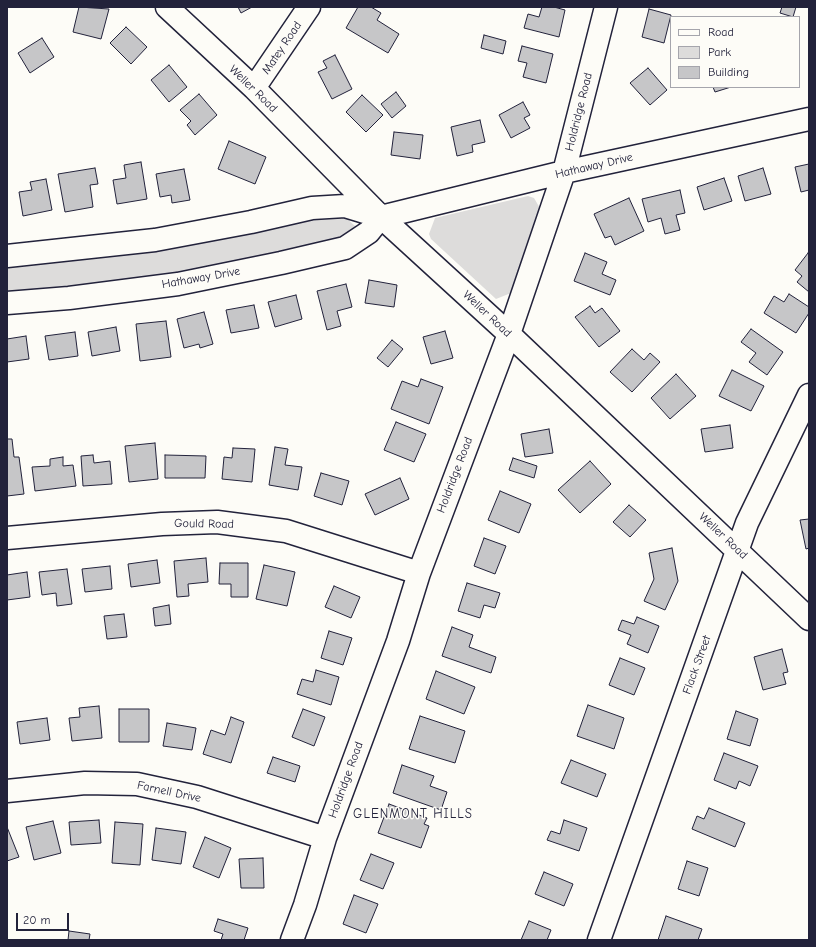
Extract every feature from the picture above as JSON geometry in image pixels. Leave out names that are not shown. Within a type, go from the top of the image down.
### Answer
[{"type":"street","name":"Weller Road","points":[[167,7],[254,88],[381,217],[738,550],[809,619]]},
{"type":"street","name":"Matey Road","points":[[254,88],[309,7]]},
{"type":"street","name":"Holdridge Road","points":[[292,940],[305,905],[325,838],[398,641],[419,573],[508,334],[564,172],[606,7]]},
{"type":"street","name":"Hathaway Drive","points":[[7,303],[69,298],[178,284],[281,263],[345,248],[369,232],[381,217],[564,172],[809,119]]},
{"type":"street","points":[[7,256],[155,240],[251,222],[312,208],[345,206],[381,217]]},
{"type":"street","name":"Flack Street","points":[[599,940],[747,523],[809,395]]},
{"type":"street","name":"Gould Road","points":[[7,538],[162,524],[217,522],[286,530],[419,573]]},
{"type":"street","name":"Farnell Drive","points":[[7,791],[85,783],[137,784],[197,797],[325,838]]},
{"type":"green space","points":[[528,196],[534,198],[541,210],[511,293],[496,299],[431,239],[429,234],[435,218]]},
{"type":"green space","points":[[342,214],[355,226],[354,233],[339,240],[232,263],[119,283],[7,294],[7,265],[130,252]]},
{"type":"building","points":[[79,7],[109,9],[101,39],[73,32]]},
{"type":"building","points":[[238,7],[252,7],[241,13]]},
{"type":"building","points":[[358,7],[371,7],[381,13],[377,20],[399,34],[388,53],[346,28]]},
{"type":"building","points":[[542,7],[554,7],[565,10],[559,37],[524,28],[528,14],[539,17]]},
{"type":"building","points":[[782,7],[796,7],[793,16],[780,13]]},
{"type":"building","points":[[649,9],[671,15],[664,43],[642,37]]},
{"type":"building","points":[[126,27],[147,47],[131,64],[110,43]]},
{"type":"building","points":[[484,35],[506,41],[503,54],[481,48]]},
{"type":"building","points":[[42,38],[54,57],[30,73],[18,53]]},
{"type":"building","points":[[522,46],[553,54],[546,83],[523,77],[527,63],[518,61]]},
{"type":"building","points":[[335,55],[352,89],[332,99],[318,72],[327,68],[323,61]]},
{"type":"building","points":[[169,65],[187,87],[169,102],[151,80]]},
{"type":"building","points":[[648,68],[667,90],[650,105],[630,83]]},
{"type":"building","points":[[713,88],[728,88],[715,92]]},
{"type":"building","points":[[396,92],[406,106],[392,118],[381,104]]},
{"type":"building","points":[[199,94],[217,115],[195,135],[187,125],[191,121],[180,110]]},
{"type":"building","points":[[362,95],[383,115],[366,132],[346,112]]},
{"type":"building","points":[[523,102],[530,115],[524,118],[530,128],[511,138],[499,115]]},
{"type":"building","points":[[480,120],[485,142],[472,145],[473,152],[457,156],[451,127]]},
{"type":"building","points":[[394,132],[423,135],[420,159],[391,155]]},
{"type":"building","points":[[229,141],[266,157],[255,184],[218,169]]},
{"type":"building","points":[[141,162],[147,199],[117,204],[113,180],[126,178],[124,165]]},
{"type":"building","points":[[809,164],[809,190],[801,192],[795,167]]},
{"type":"building","points":[[95,168],[98,184],[90,185],[93,207],[65,212],[58,174]]},
{"type":"building","points":[[763,168],[771,194],[745,201],[738,176]]},
{"type":"building","points":[[184,169],[190,200],[172,203],[171,195],[160,197],[156,174]]},
{"type":"building","points":[[724,178],[732,201],[704,210],[697,187]]},
{"type":"building","points":[[46,179],[52,210],[23,216],[19,192],[32,190],[30,182]]},
{"type":"building","points":[[680,190],[685,213],[676,215],[680,230],[665,234],[661,218],[648,222],[642,199]]},
{"type":"building","points":[[629,198],[644,231],[615,245],[611,236],[605,238],[594,214]]},
{"type":"building","points":[[585,253],[607,262],[602,274],[616,280],[610,295],[574,281]]},
{"type":"building","points":[[808,253],[809,292],[797,282],[802,276],[795,270]]},
{"type":"building","points":[[369,280],[397,285],[394,307],[365,303]]},
{"type":"building","points":[[346,284],[352,307],[337,311],[341,326],[327,330],[317,291]]},
{"type":"building","points":[[789,294],[809,307],[809,313],[796,333],[764,313],[774,296],[784,302]]},
{"type":"building","points":[[296,295],[302,319],[275,327],[268,302]]},
{"type":"building","points":[[254,305],[259,328],[231,333],[226,310]]},
{"type":"building","points":[[590,306],[595,313],[602,308],[620,331],[599,347],[575,317]]},
{"type":"building","points":[[204,312],[213,344],[200,348],[199,344],[184,348],[177,319]]},
{"type":"building","points":[[166,321],[171,357],[140,361],[136,324]]},
{"type":"building","points":[[116,327],[120,351],[92,356],[88,332]]},
{"type":"building","points":[[751,329],[783,352],[767,375],[749,362],[756,353],[741,342]]},
{"type":"building","points":[[445,331],[453,358],[431,364],[423,337]]},
{"type":"building","points":[[75,332],[78,356],[49,360],[45,336]]},
{"type":"building","points":[[26,336],[29,359],[7,362],[7,339]]},
{"type":"building","points":[[392,340],[403,349],[388,367],[377,358]]},
{"type":"building","points":[[632,349],[644,360],[650,353],[660,362],[632,392],[610,372]]},
{"type":"building","points":[[732,370],[764,386],[751,411],[719,396]]},
{"type":"building","points":[[676,374],[696,396],[670,419],[651,398]]},
{"type":"building","points":[[421,379],[443,387],[429,424],[391,409],[402,381],[418,387]]},
{"type":"building","points":[[396,422],[426,434],[414,462],[384,450]]},
{"type":"building","points":[[730,425],[733,448],[705,452],[701,429]]},
{"type":"building","points":[[549,429],[553,453],[525,457],[521,434]]},
{"type":"building","points":[[7,439],[12,439],[14,457],[19,457],[24,494],[7,496]]},
{"type":"building","points":[[155,443],[158,479],[129,482],[125,446]]},
{"type":"building","points":[[275,447],[288,449],[285,465],[302,467],[298,490],[269,485]]},
{"type":"building","points":[[233,448],[255,449],[252,482],[222,479],[224,457],[232,458]]},
{"type":"building","points":[[93,455],[94,463],[110,461],[112,484],[83,486],[81,456]]},
{"type":"building","points":[[165,455],[206,456],[205,478],[165,478]]},
{"type":"building","points":[[63,457],[63,466],[73,465],[76,486],[35,491],[32,467],[50,466],[50,459]]},
{"type":"building","points":[[513,458],[537,466],[534,478],[509,470]]},
{"type":"building","points":[[590,461],[611,484],[580,513],[558,490]]},
{"type":"building","points":[[321,473],[349,481],[342,505],[314,496]]},
{"type":"building","points":[[400,478],[409,499],[375,515],[365,494]]},
{"type":"building","points":[[500,491],[531,504],[519,533],[488,520]]},
{"type":"building","points":[[629,505],[646,520],[630,537],[613,522]]},
{"type":"building","points":[[809,519],[809,548],[806,549],[800,520]]},
{"type":"building","points":[[484,538],[506,546],[495,574],[474,566]]},
{"type":"building","points":[[672,548],[678,581],[665,610],[644,601],[654,579],[649,553]]},
{"type":"building","points":[[206,558],[208,582],[188,584],[189,596],[177,597],[174,561]]},
{"type":"building","points":[[157,560],[160,583],[131,587],[128,564]]},
{"type":"building","points":[[220,563],[248,563],[248,597],[231,597],[231,584],[219,584]]},
{"type":"building","points":[[264,565],[295,572],[287,606],[256,599]]},
{"type":"building","points":[[110,566],[112,589],[85,592],[82,569]]},
{"type":"building","points":[[67,569],[72,604],[57,606],[56,593],[42,595],[39,572]]},
{"type":"building","points":[[27,572],[30,597],[7,600],[7,575]]},
{"type":"building","points":[[467,583],[500,593],[495,608],[484,605],[480,618],[458,611]]},
{"type":"building","points":[[334,586],[360,597],[351,618],[325,607]]},
{"type":"building","points":[[169,605],[171,624],[155,626],[153,608]]},
{"type":"building","points":[[124,614],[127,637],[107,639],[104,616]]},
{"type":"building","points":[[637,617],[659,626],[648,653],[627,644],[631,635],[618,630],[622,620],[634,624]]},
{"type":"building","points":[[452,627],[473,635],[469,647],[496,657],[491,673],[442,656]]},
{"type":"building","points":[[329,631],[352,638],[343,665],[321,658]]},
{"type":"building","points":[[782,649],[788,672],[783,673],[786,684],[763,690],[754,657]]},
{"type":"building","points":[[620,658],[645,668],[634,695],[609,685]]},
{"type":"building","points":[[316,670],[339,677],[331,705],[297,694],[302,679],[313,682]]},
{"type":"building","points":[[436,671],[475,687],[464,714],[426,699]]},
{"type":"building","points":[[588,705],[624,718],[614,749],[577,736]]},
{"type":"building","points":[[99,706],[102,738],[72,741],[69,718],[80,717],[79,708]]},
{"type":"building","points":[[119,709],[149,709],[149,742],[119,742]]},
{"type":"building","points":[[303,709],[325,717],[314,746],[292,737]]},
{"type":"building","points":[[736,711],[758,719],[750,746],[727,739]]},
{"type":"building","points":[[420,716],[465,731],[455,763],[409,749]]},
{"type":"building","points":[[231,717],[244,722],[231,763],[203,754],[211,730],[225,735]]},
{"type":"building","points":[[47,718],[50,740],[20,744],[17,722]]},
{"type":"building","points":[[167,723],[196,728],[192,750],[163,746]]},
{"type":"building","points":[[724,753],[758,766],[750,786],[739,781],[736,789],[714,780]]},
{"type":"building","points":[[273,757],[300,766],[295,782],[267,773]]},
{"type":"building","points":[[571,760],[606,774],[597,797],[561,783]]},
{"type":"building","points":[[402,765],[434,776],[430,786],[447,792],[441,810],[393,793]]},
{"type":"building","points":[[389,804],[427,818],[424,824],[429,826],[421,848],[378,833]]},
{"type":"building","points":[[709,808],[745,823],[735,847],[692,829],[697,816],[704,819]]},
{"type":"building","points":[[99,820],[101,843],[71,845],[69,822]]},
{"type":"building","points":[[564,820],[587,828],[579,851],[547,840],[551,831],[560,834]]},
{"type":"building","points":[[53,821],[61,853],[34,860],[26,827]]},
{"type":"building","points":[[115,822],[143,824],[140,865],[112,863]]},
{"type":"building","points":[[7,827],[19,857],[7,861]]},
{"type":"building","points":[[156,828],[186,832],[181,864],[152,860]]},
{"type":"building","points":[[205,837],[231,848],[219,878],[193,867]]},
{"type":"building","points":[[371,854],[394,863],[383,889],[360,880]]},
{"type":"building","points":[[263,858],[264,888],[241,888],[239,859]]},
{"type":"building","points":[[687,861],[708,868],[699,896],[678,889]]},
{"type":"building","points":[[544,872],[573,884],[564,906],[535,894]]},
{"type":"building","points":[[354,895],[378,904],[366,933],[343,924]]},
{"type":"building","points":[[666,916],[702,929],[698,940],[658,940]]},
{"type":"building","points":[[218,919],[248,928],[244,940],[221,940],[223,934],[214,931]]},
{"type":"building","points":[[529,921],[551,930],[547,940],[521,940]]},
{"type":"building","points":[[69,931],[90,934],[89,940],[68,940]]},
{"type":"district","name":"GLENMONT HILLS","points":[[413,814]]}]
